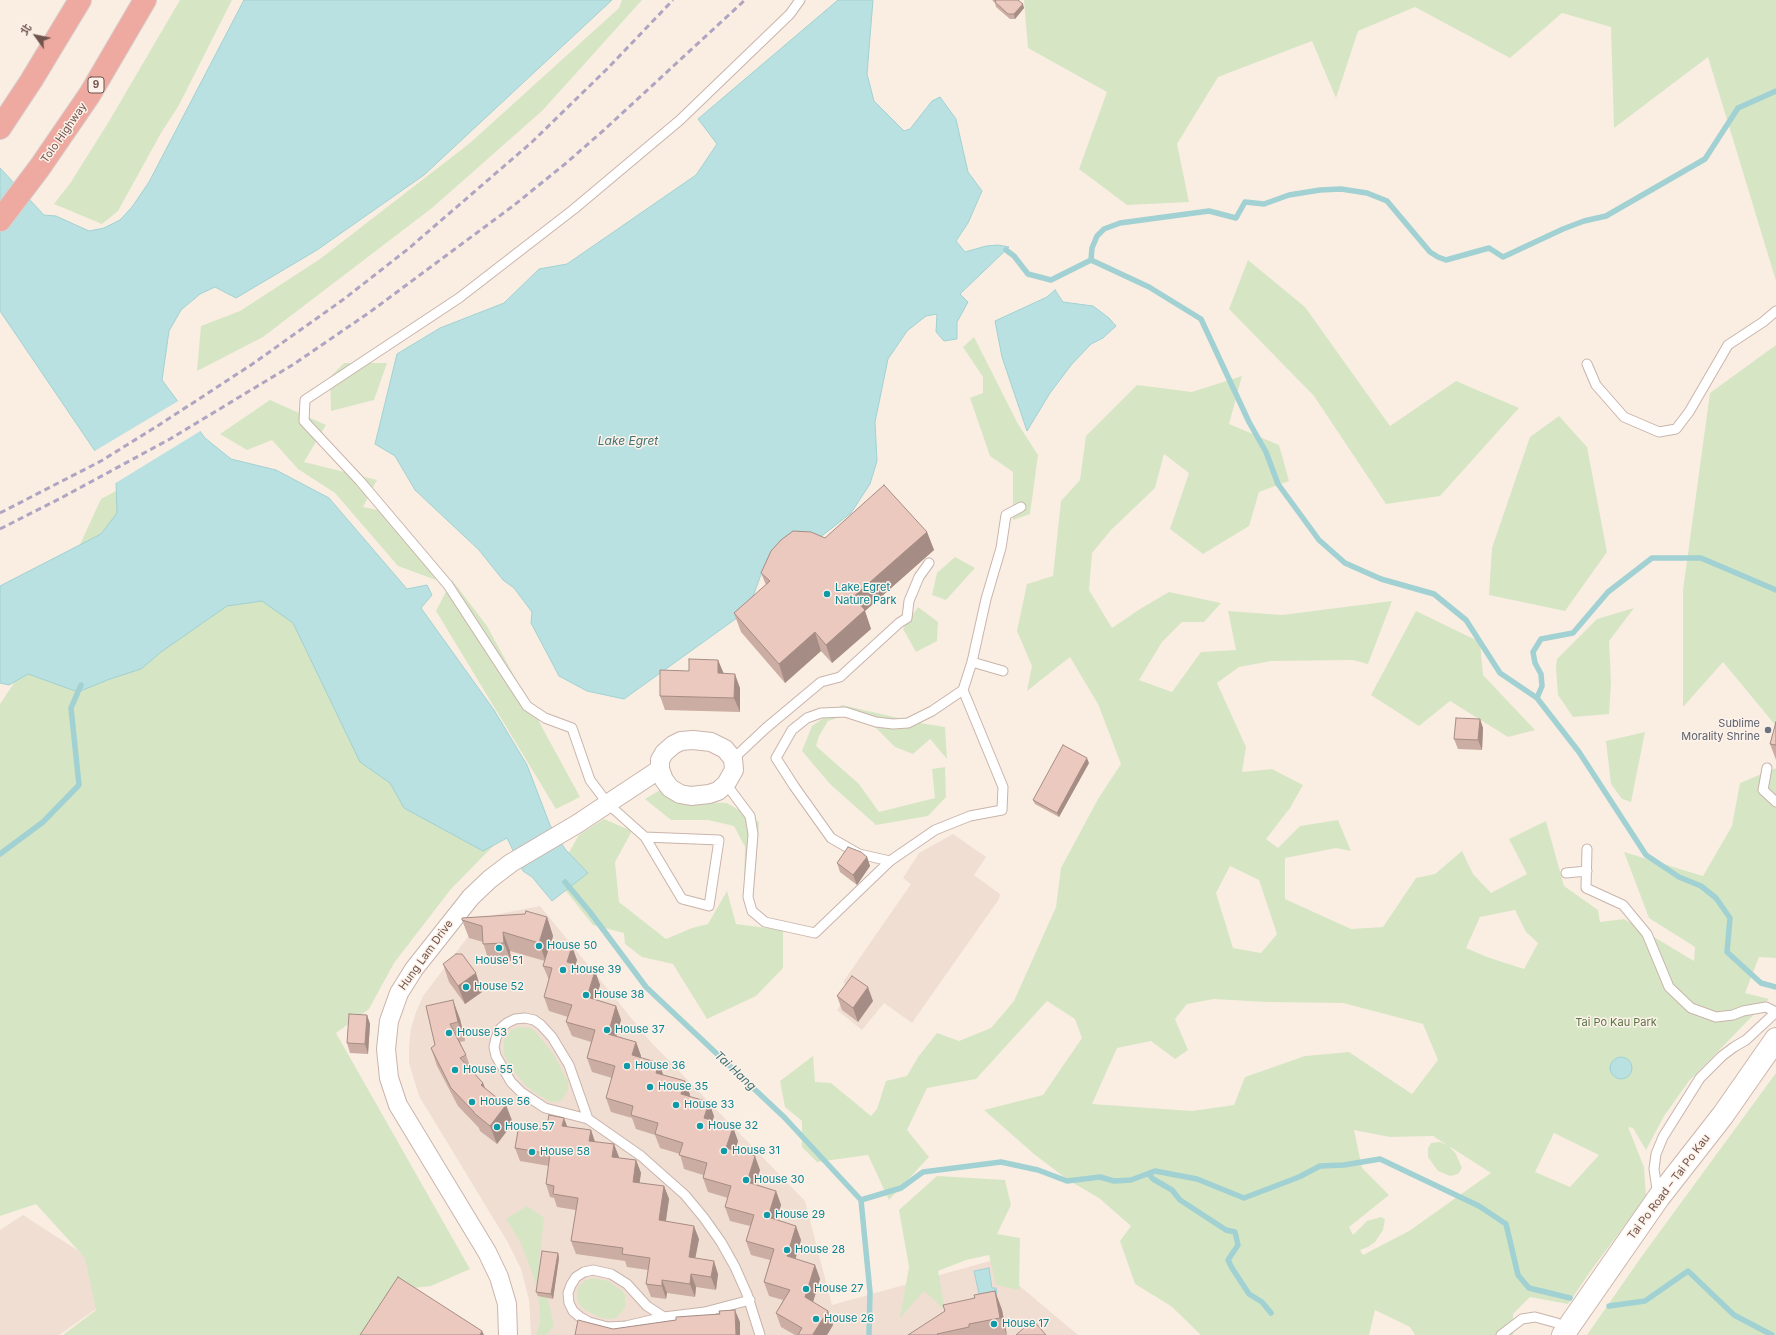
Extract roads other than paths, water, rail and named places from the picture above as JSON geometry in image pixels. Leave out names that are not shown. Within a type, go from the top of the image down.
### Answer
[{"type":"highway","points":[[0,128],[31,81],[80,0]]},
{"type":"highway","name":"Tolo Highway","points":[[0,220],[40,167],[90,94],[146,0]]},
{"type":"main road","name":"Tai Po Road – Tai Po Kau","points":[[1565,1332],[1659,1197],[1723,1116],[1776,1039]]},
{"type":"street","points":[[699,740],[711,742],[725,749],[733,759],[734,770],[726,784],[718,791],[709,794],[691,796],[680,794],[670,788],[664,780],[660,769],[660,760],[664,753],[673,745],[681,741],[699,740]]},
{"type":"street","name":"Hung Lam Drive","points":[[508,1335],[507,1304],[500,1277],[487,1252],[398,1105],[389,1078],[386,1049],[389,1021],[399,993],[414,969],[470,897],[511,863],[577,824],[660,769]]},
{"type":"lane","points":[[645,837],[719,840],[709,906],[682,899],[645,837],[608,804],[590,780],[572,728],[545,718],[527,706],[448,585],[360,481],[304,421],[305,400],[458,298],[574,209],[680,120],[790,14],[800,0]]},
{"type":"lane","points":[[1587,364],[1596,385],[1624,417],[1659,432],[1676,429],[1689,412],[1728,345],[1763,322],[1776,311]]},
{"type":"lane","points":[[890,861],[859,854],[831,838],[776,758],[792,730],[808,718],[821,713],[845,712],[876,722],[893,724],[908,722],[932,711],[963,690],[972,662],[986,599],[1001,548],[1006,515],[1021,507]]},
{"type":"lane","points":[[733,759],[766,728],[821,682],[840,677],[899,623],[908,618],[909,601],[919,578],[929,563]]},
{"type":"lane","points":[[972,662],[1003,671]]},
{"type":"lane","points":[[726,784],[750,816],[753,834],[748,897],[752,911],[765,922],[815,933],[890,861],[935,830],[970,816],[1002,810],[1003,786],[963,690]]},
{"type":"lane","points":[[1767,768],[1763,790],[1776,802]]},
{"type":"lane","points":[[1587,849],[1586,888],[1623,905],[1647,934],[1669,987],[1691,1008],[1716,1017],[1733,1015],[1743,1011],[1766,1007],[1776,1012],[1746,1040],[1722,1056],[1700,1078],[1663,1137],[1656,1154],[1654,1169],[1659,1197]]},
{"type":"lane","points":[[1566,873],[1587,871]]},
{"type":"lane","points":[[588,1119],[569,1065],[552,1038],[541,1025],[534,1020],[525,1018],[515,1019],[500,1029],[494,1047],[496,1056],[511,1082],[527,1097],[545,1108],[588,1119],[641,1156],[685,1195],[721,1242],[735,1267],[750,1300],[760,1335]]},
{"type":"lane","points":[[664,1317],[647,1306],[627,1284],[611,1274],[593,1270],[584,1272],[576,1277],[568,1293],[569,1303],[573,1311],[580,1317],[589,1322],[617,1328],[664,1317],[705,1312],[750,1300]]},
{"type":"lane","points":[[1501,1335],[1522,1319],[1535,1317],[1557,1323],[1565,1332]]},
{"type":"water","points":[[244,0],[612,0],[424,175],[317,250],[236,298],[215,287],[200,294],[181,310],[169,331],[162,380],[205,438],[231,459],[276,470],[329,498],[407,589],[427,585],[432,595],[421,608],[494,710],[527,765],[550,825],[565,849],[588,873],[552,901],[532,877],[523,871],[507,838],[483,851],[404,808],[390,783],[360,762],[293,623],[262,601],[227,606],[161,652],[141,669],[110,679],[78,692],[28,674],[9,685],[0,683],[0,586],[101,534],[117,513],[116,482],[0,311],[0,168],[44,215],[56,216],[89,231],[104,228],[120,220],[132,207],[149,182]]},
{"type":"water","name":"Lake Egret","points":[[838,0],[873,0],[867,74],[874,101],[904,131],[910,129],[932,101],[940,97],[956,119],[968,172],[982,191],[968,223],[956,241],[965,252],[986,246],[998,245],[1009,247],[960,294],[968,302],[957,322],[957,339],[944,341],[936,332],[937,314],[926,316],[907,331],[888,359],[875,422],[877,461],[870,484],[851,513],[823,535],[801,541],[763,569],[748,610],[624,699],[587,691],[559,676],[531,623],[532,612],[514,588],[503,580],[479,550],[415,490],[395,456],[375,444],[397,354],[440,328],[504,303],[539,269],[567,264],[696,175],[717,144],[698,119]]},
{"type":"water","points":[[1055,290],[1063,302],[1093,306],[1109,318],[1116,326],[1103,338],[1091,344],[1072,364],[1050,393],[1027,431],[1002,357],[995,321],[1047,297]]},
{"type":"water","points":[[1621,1057],[1629,1060],[1632,1068],[1629,1076],[1621,1079],[1613,1076],[1610,1068],[1613,1060]]},
{"type":"water","points":[[989,1268],[992,1288],[996,1288],[997,1294],[980,1298],[974,1271]]},
{"type":"waterway","points":[[1091,260],[1092,248],[1097,236],[1104,229],[1120,223],[1209,211],[1236,218],[1245,202],[1264,204],[1289,195],[1320,190],[1341,189],[1367,193],[1387,201],[1430,252],[1438,257],[1446,260],[1489,248],[1503,257],[1563,229],[1584,221],[1606,216],[1705,159],[1738,108],[1776,91]]},
{"type":"waterway","points":[[1006,250],[1014,256],[1028,274],[1051,280],[1091,260],[1149,287],[1201,319],[1249,422],[1266,452],[1278,484],[1319,540],[1345,563],[1381,579],[1434,594],[1466,620],[1500,673],[1537,698],[1579,752],[1646,855],[1679,877],[1701,886],[1716,898],[1730,918],[1727,952],[1761,983],[1776,987]]},
{"type":"waterway","points":[[1537,698],[1542,686],[1541,674],[1535,663],[1533,652],[1541,639],[1573,633],[1608,592],[1652,558],[1701,558],[1776,590]]},
{"type":"waterway","points":[[0,854],[43,822],[79,785],[71,708],[81,685]]},
{"type":"waterway","name":"Tai Hang","points":[[565,882],[590,912],[646,987],[784,1117],[861,1200],[870,1292],[869,1335]]},
{"type":"waterway","points":[[861,1200],[901,1188],[923,1172],[1001,1162],[1038,1170],[1067,1181],[1100,1177],[1114,1181],[1131,1180],[1155,1171],[1197,1179],[1244,1198],[1299,1177],[1320,1166],[1344,1165],[1380,1159],[1479,1206],[1506,1224],[1518,1275],[1529,1288],[1570,1298]]},
{"type":"waterway","points":[[1149,1174],[1153,1179],[1172,1190],[1180,1200],[1226,1230],[1235,1232],[1238,1245],[1228,1260],[1249,1294],[1262,1302],[1271,1313]]},
{"type":"waterway","points":[[1609,1306],[1645,1301],[1688,1271],[1734,1315],[1772,1335]]},
{"type":"railway","points":[[0,513],[101,461],[159,425],[251,365],[344,299],[408,249],[532,142],[608,68],[673,0]]},
{"type":"railway","points":[[0,529],[170,439],[294,364],[370,312],[513,206],[565,164],[745,0]]},
{"type":"place","name":"Lake Egret Nature Park","points":[[827,594]]},
{"type":"place","name":"Sublime Morality Shrine","points":[[1768,730]]},
{"type":"place","name":"House 50","points":[[539,946]]},
{"type":"place","name":"House 51","points":[[499,948]]},
{"type":"place","name":"House 39","points":[[563,970]]},
{"type":"place","name":"House 52","points":[[466,987]]},
{"type":"place","name":"House 38","points":[[586,995]]},
{"type":"place","name":"House 37","points":[[607,1030]]},
{"type":"place","name":"House 53","points":[[449,1033]]},
{"type":"place","name":"House 36","points":[[627,1066]]},
{"type":"place","name":"House 55","points":[[455,1070]]},
{"type":"place","name":"House 35","points":[[650,1087]]},
{"type":"place","name":"House 56","points":[[472,1102]]},
{"type":"place","name":"House 33","points":[[676,1105]]},
{"type":"place","name":"House 32","points":[[700,1126]]},
{"type":"place","name":"House 57","points":[[497,1127]]},
{"type":"place","name":"House 31","points":[[724,1151]]},
{"type":"place","name":"House 58","points":[[532,1152]]},
{"type":"place","name":"House 30","points":[[746,1180]]},
{"type":"place","name":"House 29","points":[[767,1215]]},
{"type":"place","name":"House 28","points":[[787,1250]]},
{"type":"place","name":"House 27","points":[[806,1289]]},
{"type":"place","name":"House 26","points":[[816,1319]]},
{"type":"place","name":"House 17","points":[[994,1324]]},
{"type":"park label","name":"Tai Po Kau Park","points":[[1616,1023]]}]
